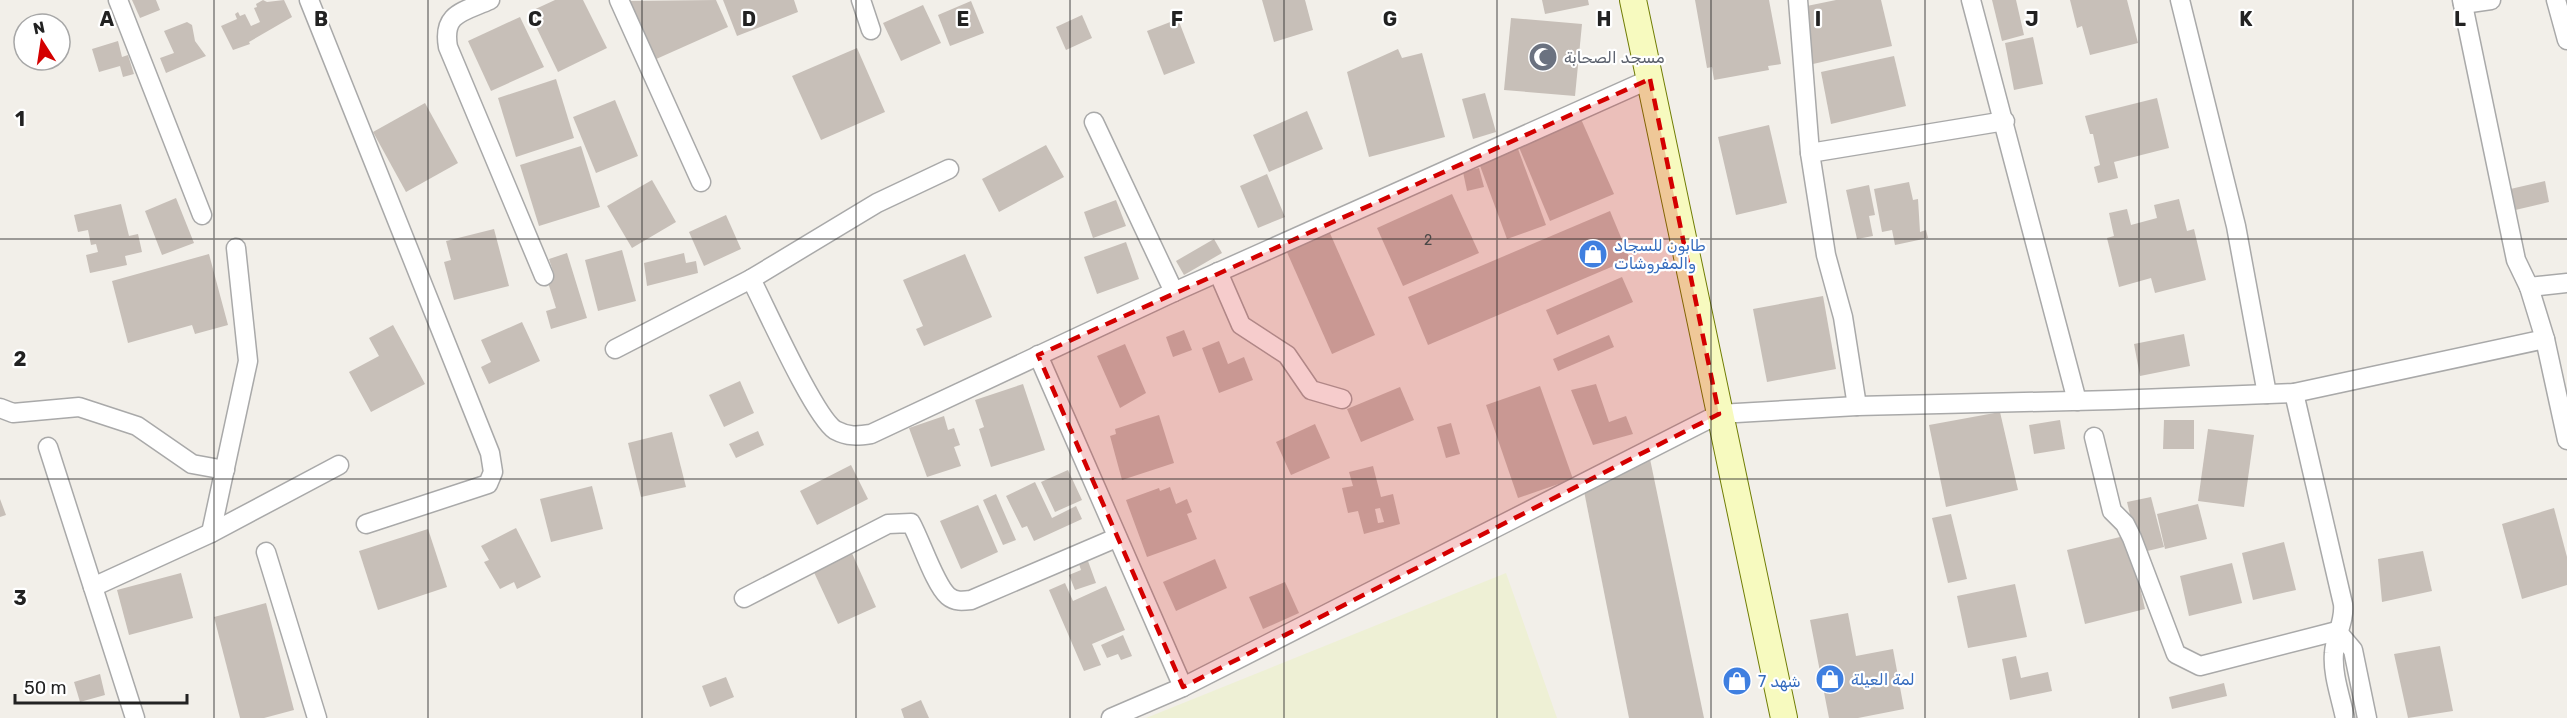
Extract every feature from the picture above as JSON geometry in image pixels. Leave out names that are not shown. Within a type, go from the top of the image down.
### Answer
[{"type":"main road","points":[[1633,0],[1784,718]]},
{"type":"street","points":[[117,0],[202,215]]},
{"type":"street","points":[[309,0],[490,453],[493,472],[488,484],[366,524]]},
{"type":"street","points":[[490,0],[453,16],[445,31],[448,47],[544,276]]},
{"type":"street","points":[[619,0],[701,182]]},
{"type":"street","points":[[861,0],[871,30]]},
{"type":"street","points":[[1798,0],[1810,153],[1826,255],[1843,317],[1857,405]]},
{"type":"street","points":[[1971,0],[2005,121],[2077,401]]},
{"type":"street","points":[[2180,0],[2236,226],[2267,394]]},
{"type":"street","points":[[2491,0],[2462,2],[2513,249],[2529,287],[2545,339],[2567,440]]},
{"type":"street","points":[[2556,0],[2567,40]]},
{"type":"street","points":[[751,279],[815,405],[834,429],[851,436],[871,434],[1174,292],[1650,79]]},
{"type":"street","points":[[1810,153],[2005,121]]},
{"type":"street","points":[[1094,122],[1174,292]]},
{"type":"street","points":[[615,350],[751,279],[877,203],[949,169]]},
{"type":"street","points":[[211,533],[248,361],[236,248]]},
{"type":"street","points":[[1218,272],[1241,325],[1287,355],[1311,390],[1342,399]]},
{"type":"street","points":[[2529,287],[2567,283]]},
{"type":"street","points":[[1111,718],[1184,687],[1719,414],[1857,405],[2077,401],[2294,393],[2545,339]]},
{"type":"street","points":[[1038,355],[1116,538],[1184,687]]},
{"type":"street","points":[[2294,393],[2343,604],[2344,621],[2337,631],[2334,662],[2345,718]]},
{"type":"street","points":[[0,408],[12,413],[79,407],[137,426],[192,464],[225,470]]},
{"type":"street","points":[[2094,437],[2112,511],[2125,524],[2132,538],[2176,654],[2200,666],[2337,631]]},
{"type":"street","points":[[48,447],[135,718]]},
{"type":"street","points":[[93,587],[211,533],[339,465]]},
{"type":"street","points":[[744,598],[888,524],[902,521],[911,523],[939,583],[949,597],[960,601],[971,600],[1116,538]]},
{"type":"street","points":[[266,552],[317,718]]},
{"type":"street","points":[[2337,631],[2352,650],[2367,718]]},
{"type":"highlighted area","points":[[1650,79],[1719,414],[1183,687],[1038,355]]},
{"type":"green space","points":[[1506,573],[1557,718],[1146,718]]},
{"type":"building","points":[[132,0],[156,0],[160,10],[140,18]]},
{"type":"building","points":[[263,0],[267,2],[284,0],[292,17],[249,42],[250,44],[233,50],[221,26],[237,19],[235,14],[238,12],[240,16],[245,14],[251,26],[260,22],[254,8]]},
{"type":"building","points":[[555,0],[583,0],[607,48],[558,72],[529,12]]},
{"type":"building","points":[[716,0],[728,27],[654,60],[628,1]]},
{"type":"building","points":[[723,0],[794,0],[798,12],[737,36]]},
{"type":"building","points":[[1262,0],[1305,0],[1313,30],[1274,42]]},
{"type":"building","points":[[1542,0],[1588,0],[1589,5],[1545,14]]},
{"type":"building","points":[[1695,0],[1769,0],[1781,64],[1768,66],[1769,70],[1714,80],[1712,67],[1707,68]]},
{"type":"building","points":[[1836,0],[1881,0],[1892,46],[1813,64],[1802,7]]},
{"type":"building","points":[[1992,0],[2016,0],[2024,35],[2002,41]]},
{"type":"building","points":[[2070,0],[2127,0],[2138,43],[2090,55],[2082,26],[2077,28]]},
{"type":"building","points":[[971,1],[984,33],[950,46],[938,15]]},
{"type":"building","points":[[923,5],[941,43],[901,61],[883,23]]},
{"type":"building","points":[[1082,15],[1092,38],[1066,50],[1056,27]]},
{"type":"building","points":[[520,17],[544,67],[491,91],[468,41]]},
{"type":"building","name":"مسجد الصحابة","points":[[1511,18],[1582,24],[1575,96],[1504,90]]},
{"type":"building","points":[[1178,19],[1195,63],[1164,75],[1147,31]]},
{"type":"building","points":[[187,22],[192,25],[195,41],[206,56],[166,73],[160,58],[174,53],[164,31]]},
{"type":"building","points":[[2033,37],[2043,84],[2014,90],[2005,43]]},
{"type":"building","points":[[118,41],[122,57],[128,55],[134,74],[123,77],[120,66],[99,72],[92,49]]},
{"type":"building","points":[[857,48],[885,112],[821,140],[792,76]]},
{"type":"building","points":[[1398,49],[1402,58],[1422,53],[1445,137],[1369,157],[1347,72]]},
{"type":"building","points":[[1894,56],[1906,106],[1831,124],[1821,72]]},
{"type":"building","points":[[556,79],[574,138],[516,157],[498,98]]},
{"type":"building","points":[[1485,93],[1496,132],[1473,139],[1462,99]]},
{"type":"building","points":[[2157,98],[2169,148],[2114,162],[2118,178],[2098,183],[2094,167],[2100,165],[2093,134],[2090,134],[2085,116]]},
{"type":"building","points":[[615,100],[638,156],[596,173],[573,117]]},
{"type":"building","points":[[425,103],[458,163],[406,192],[373,132]]},
{"type":"building","points":[[1307,111],[1323,149],[1269,172],[1253,135]]},
{"type":"building","points":[[1581,119],[1614,194],[1550,221],[1518,145]]},
{"type":"building","points":[[1769,125],[1787,203],[1736,215],[1718,137]]},
{"type":"building","points":[[1046,145],[1064,177],[999,212],[982,179]]},
{"type":"building","points":[[581,146],[600,207],[539,226],[520,165]]},
{"type":"building","points":[[1518,149],[1546,225],[1507,239],[1479,163]]},
{"type":"building","points":[[1479,168],[1484,187],[1467,191],[1463,172]]},
{"type":"building","points":[[1267,174],[1285,217],[1258,228],[1240,186]]},
{"type":"building","points":[[652,180],[676,222],[632,248],[607,206]]},
{"type":"building","points":[[2545,181],[2549,202],[2511,211],[2506,190]]},
{"type":"building","points":[[1909,182],[1913,200],[1918,199],[1920,232],[1926,230],[1928,238],[1895,245],[1892,230],[1882,232],[1874,189]]},
{"type":"building","points":[[1869,185],[1875,215],[1869,216],[1873,236],[1857,239],[1846,190]]},
{"type":"building","points":[[1452,194],[1479,253],[1403,286],[1377,228]]},
{"type":"building","points":[[176,198],[194,243],[162,255],[145,211]]},
{"type":"building","points":[[2179,199],[2187,231],[2194,229],[2206,280],[2155,293],[2151,278],[2119,287],[2107,238],[2114,236],[2109,213],[2127,209],[2131,225],[2157,218],[2154,205]]},
{"type":"building","points":[[1116,200],[1126,226],[1093,238],[1084,212]]},
{"type":"building","points":[[121,204],[129,236],[138,234],[142,252],[125,256],[127,265],[90,273],[86,255],[98,252],[96,244],[91,245],[88,230],[78,232],[74,215]]},
{"type":"building","points":[[1610,211],[1630,259],[1428,345],[1408,297]]},
{"type":"building","points":[[726,215],[741,249],[704,266],[689,232]]},
{"type":"building","points":[[494,229],[509,286],[454,300],[444,262],[451,260],[446,241]]},
{"type":"building","points":[[1329,231],[1375,335],[1332,354],[1286,250]]},
{"type":"building","points":[[1214,239],[1222,253],[1184,275],[1176,261]]},
{"type":"building","points":[[1126,242],[1139,279],[1097,294],[1084,257]]},
{"type":"building","points":[[622,250],[636,301],[598,311],[585,260]]},
{"type":"building","points":[[567,253],[587,318],[551,329],[546,311],[556,308],[546,276],[554,274],[549,259]]},
{"type":"building","points":[[684,253],[686,263],[696,261],[698,273],[647,286],[644,263]]},
{"type":"building","points":[[209,254],[228,325],[195,334],[192,325],[128,343],[112,281]]},
{"type":"building","points":[[965,254],[992,317],[924,346],[916,329],[923,326],[903,280]]},
{"type":"building","points":[[1622,277],[1633,302],[1557,335],[1546,310]]},
{"type":"building","points":[[1823,296],[1836,369],[1767,382],[1753,309]]},
{"type":"building","points":[[522,322],[540,361],[489,384],[481,367],[491,362],[481,340]]},
{"type":"building","points":[[393,325],[425,384],[371,412],[349,372],[379,356],[369,338]]},
{"type":"building","points":[[1184,330],[1192,350],[1173,357],[1166,337]]},
{"type":"building","points":[[2184,334],[2190,366],[2140,376],[2134,344]]},
{"type":"building","points":[[1609,335],[1614,347],[1558,371],[1553,359]]},
{"type":"building","points":[[1219,341],[1228,364],[1244,357],[1253,380],[1219,393],[1202,348]]},
{"type":"building","points":[[1125,344],[1146,393],[1120,408],[1097,356]]},
{"type":"building","points":[[740,381],[754,413],[724,427],[709,395]]},
{"type":"building","points":[[1023,384],[1045,450],[991,467],[979,429],[984,427],[975,400]]},
{"type":"building","points":[[1596,384],[1609,422],[1626,416],[1633,434],[1593,445],[1571,390]]},
{"type":"building","points":[[1540,386],[1573,479],[1518,498],[1486,405]]},
{"type":"building","points":[[1400,387],[1414,420],[1361,442],[1347,409]]},
{"type":"building","points":[[2000,412],[2018,490],[1946,507],[1929,425]]},
{"type":"building","points":[[1159,415],[1174,463],[1122,480],[1110,436],[1116,434],[1115,429]]},
{"type":"building","points":[[944,416],[948,430],[954,428],[960,445],[954,447],[961,466],[927,477],[909,428]]},
{"type":"building","points":[[2060,420],[2065,449],[2034,454],[2029,425]]},
{"type":"building","points":[[2164,420],[2194,420],[2194,449],[2163,449]]},
{"type":"building","points":[[1451,423],[1460,454],[1446,458],[1437,427]]},
{"type":"building","points":[[1315,424],[1330,458],[1291,475],[1276,442]]},
{"type":"building","points":[[2208,429],[2254,435],[2244,507],[2198,501]]},
{"type":"building","points":[[758,431],[764,445],[736,458],[729,444]]},
{"type":"building","points":[[672,432],[686,487],[641,497],[628,443]]},
{"type":"building","points":[[1650,459],[1704,718],[1629,718],[1583,486]]},
{"type":"building","points":[[851,465],[868,499],[817,525],[800,491]]},
{"type":"building","points":[[1373,466],[1381,497],[1393,494],[1400,524],[1364,534],[1358,511],[1348,513],[1342,488],[1353,486],[1349,472]],"holes":[[[1380,508],[1384,522],[1378,523],[1375,509]]]},
{"type":"building","points":[[1068,470],[1082,500],[1055,512],[1041,482]]},
{"type":"building","points":[[1035,482],[1052,518],[1076,506],[1082,519],[1034,541],[1027,526],[1022,528],[1006,496]]},
{"type":"building","points":[[592,486],[603,529],[551,542],[540,499]]},
{"type":"building","points":[[1170,487],[1176,504],[1187,499],[1192,512],[1187,514],[1197,539],[1147,557],[1126,500],[1159,488],[1160,491]]},
{"type":"building","points":[[996,494],[1016,540],[1003,545],[983,500]]},
{"type":"building","points":[[2151,497],[2164,547],[2139,553],[2127,502]]},
{"type":"building","points":[[0,499],[6,515],[0,517]]},
{"type":"building","points":[[2198,504],[2207,539],[2165,549],[2157,514]]},
{"type":"building","points":[[978,505],[998,552],[961,569],[940,521]]},
{"type":"building","points":[[2554,508],[2567,557],[2567,585],[2522,599],[2502,524]]},
{"type":"building","points":[[1951,514],[1967,579],[1948,583],[1932,518]]},
{"type":"building","points":[[516,528],[541,577],[517,589],[514,582],[500,589],[484,562],[489,560],[481,546]]},
{"type":"building","points":[[428,529],[447,587],[378,610],[359,551]]},
{"type":"building","points":[[2128,535],[2145,609],[2085,624],[2067,550]]},
{"type":"building","points":[[2284,542],[2296,590],[2253,600],[2242,553]]},
{"type":"building","points":[[851,551],[876,607],[838,624],[812,568]]},
{"type":"building","points":[[2423,551],[2432,591],[2382,602],[2378,559]]},
{"type":"building","points":[[1215,559],[1227,588],[1176,611],[1163,582]]},
{"type":"building","points":[[1088,561],[1096,583],[1075,590],[1069,575],[1081,570],[1079,564]]},
{"type":"building","points":[[2232,563],[2242,603],[2189,616],[2180,576]]},
{"type":"building","points":[[181,573],[193,618],[129,635],[117,590]]},
{"type":"building","points":[[1285,582],[1299,613],[1263,629],[1249,597]]},
{"type":"building","points":[[1065,583],[1073,601],[1106,586],[1125,630],[1092,644],[1101,665],[1084,671],[1049,590]]},
{"type":"building","points":[[2015,584],[2027,637],[1968,648],[1957,596]]},
{"type":"building","points":[[266,603],[294,710],[264,718],[240,718],[214,617]]},
{"type":"building","points":[[1848,613],[1856,656],[1893,649],[1904,709],[1858,718],[1829,718],[1810,620]]},
{"type":"building","points":[[1123,635],[1132,656],[1121,660],[1118,654],[1107,658],[1101,645]]},
{"type":"building","points":[[2440,646],[2453,711],[2408,718],[2394,654]]},
{"type":"building","points":[[2016,656],[2021,678],[2048,672],[2052,691],[2010,700],[2002,659]]},
{"type":"building","points":[[100,674],[105,695],[80,702],[74,682]]},
{"type":"building","points":[[726,677],[734,697],[710,707],[702,686]]},
{"type":"building","points":[[2224,683],[2227,696],[2172,709],[2169,697]]},
{"type":"building","points":[[921,700],[929,718],[904,718],[901,709]]},
{"type":"place","name":"مسجد الصحابة","points":[[1543,57]]},
{"type":"place","name":"طابون للسجاد والمفروشات","points":[[1593,254]]},
{"type":"place","name":"لمة العيلة","points":[[1830,679]]},
{"type":"place","name":"شهد 7","points":[[1737,681]]}]
